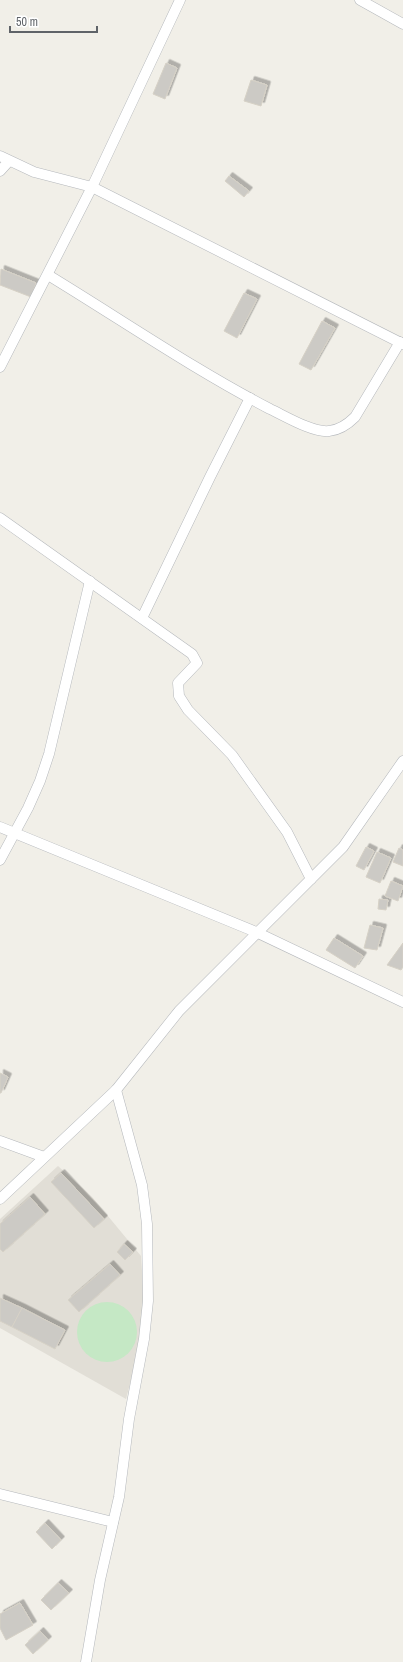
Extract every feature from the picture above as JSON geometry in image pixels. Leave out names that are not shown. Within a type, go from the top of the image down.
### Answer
[{"type":"street","points":[[0,367],[92,187],[180,0]]},
{"type":"street","points":[[360,0],[403,24]]},
{"type":"street","points":[[0,171],[4,159],[46,175],[92,187],[401,343],[355,417],[346,426],[328,432],[310,427],[250,398],[164,349],[48,275]]},
{"type":"street","points":[[142,618],[250,398]]},
{"type":"street","points":[[0,518],[192,654],[197,663],[178,683],[179,696],[188,710],[232,755],[287,832],[311,879]]},
{"type":"street","points":[[0,860],[40,781],[49,754],[90,581]]},
{"type":"street","points":[[0,1199],[116,1090],[179,1011],[256,932],[343,847],[403,761]]},
{"type":"street","points":[[0,827],[256,932],[403,1002]]},
{"type":"street","points":[[86,1662],[100,1580],[119,1497],[129,1419],[144,1339],[148,1301],[147,1224],[142,1185],[116,1090]]},
{"type":"street","points":[[0,1141],[44,1157]]},
{"type":"street","points":[[0,1494],[113,1522]]},
{"type":"shaded area","points":[[58,1166],[93,1198],[141,1256],[144,1300],[141,1349],[126,1399],[0,1328],[0,1219]]},
{"type":"green space","points":[[107,1302],[119,1304],[132,1315],[135,1320],[137,1332],[135,1344],[124,1357],[119,1360],[107,1362],[95,1360],[82,1349],[79,1344],[77,1332],[79,1320],[90,1307],[95,1304]]},
{"type":"building","points":[[166,63],[177,68],[165,99],[153,94]]},
{"type":"building","points":[[251,80],[267,85],[261,106],[244,101]]},
{"type":"building","points":[[229,176],[249,191],[244,197],[225,181]]},
{"type":"building","points":[[1,269],[36,283],[31,297],[0,285]]},
{"type":"building","points":[[244,293],[257,299],[237,338],[224,331]]},
{"type":"building","points":[[322,321],[335,328],[311,370],[299,364]]},
{"type":"building","points":[[366,847],[374,851],[364,870],[356,866]]},
{"type":"building","points":[[399,848],[403,850],[403,866],[393,862]]},
{"type":"building","points":[[377,852],[391,858],[380,883],[366,877]]},
{"type":"building","points":[[391,881],[403,886],[398,901],[385,896]]},
{"type":"building","points":[[379,899],[388,900],[386,910],[378,909]]},
{"type":"building","points":[[370,925],[383,928],[377,950],[364,948]]},
{"type":"building","points":[[334,938],[363,956],[355,968],[326,950]]},
{"type":"building","points":[[403,943],[403,967],[401,970],[387,965]]},
{"type":"building","points":[[0,1073],[8,1077],[1,1093],[0,1093]]},
{"type":"building","points":[[61,1173],[104,1219],[94,1228],[51,1182]]},
{"type":"building","points":[[30,1197],[45,1214],[3,1252],[0,1249],[0,1224]]},
{"type":"building","points":[[124,1244],[133,1252],[125,1260],[117,1252]]},
{"type":"building","points":[[110,1264],[120,1275],[79,1312],[68,1300]]},
{"type":"building","points":[[0,1298],[22,1308],[12,1327],[0,1321]]},
{"type":"building","points":[[22,1308],[65,1330],[55,1349],[12,1327]]},
{"type":"building","points":[[45,1523],[61,1540],[52,1549],[36,1532]]},
{"type":"building","points":[[58,1583],[69,1593],[51,1610],[41,1600]]},
{"type":"building","points":[[20,1603],[33,1625],[6,1640],[0,1628],[0,1614]]},
{"type":"building","points":[[40,1631],[48,1640],[33,1654],[25,1645]]}]
